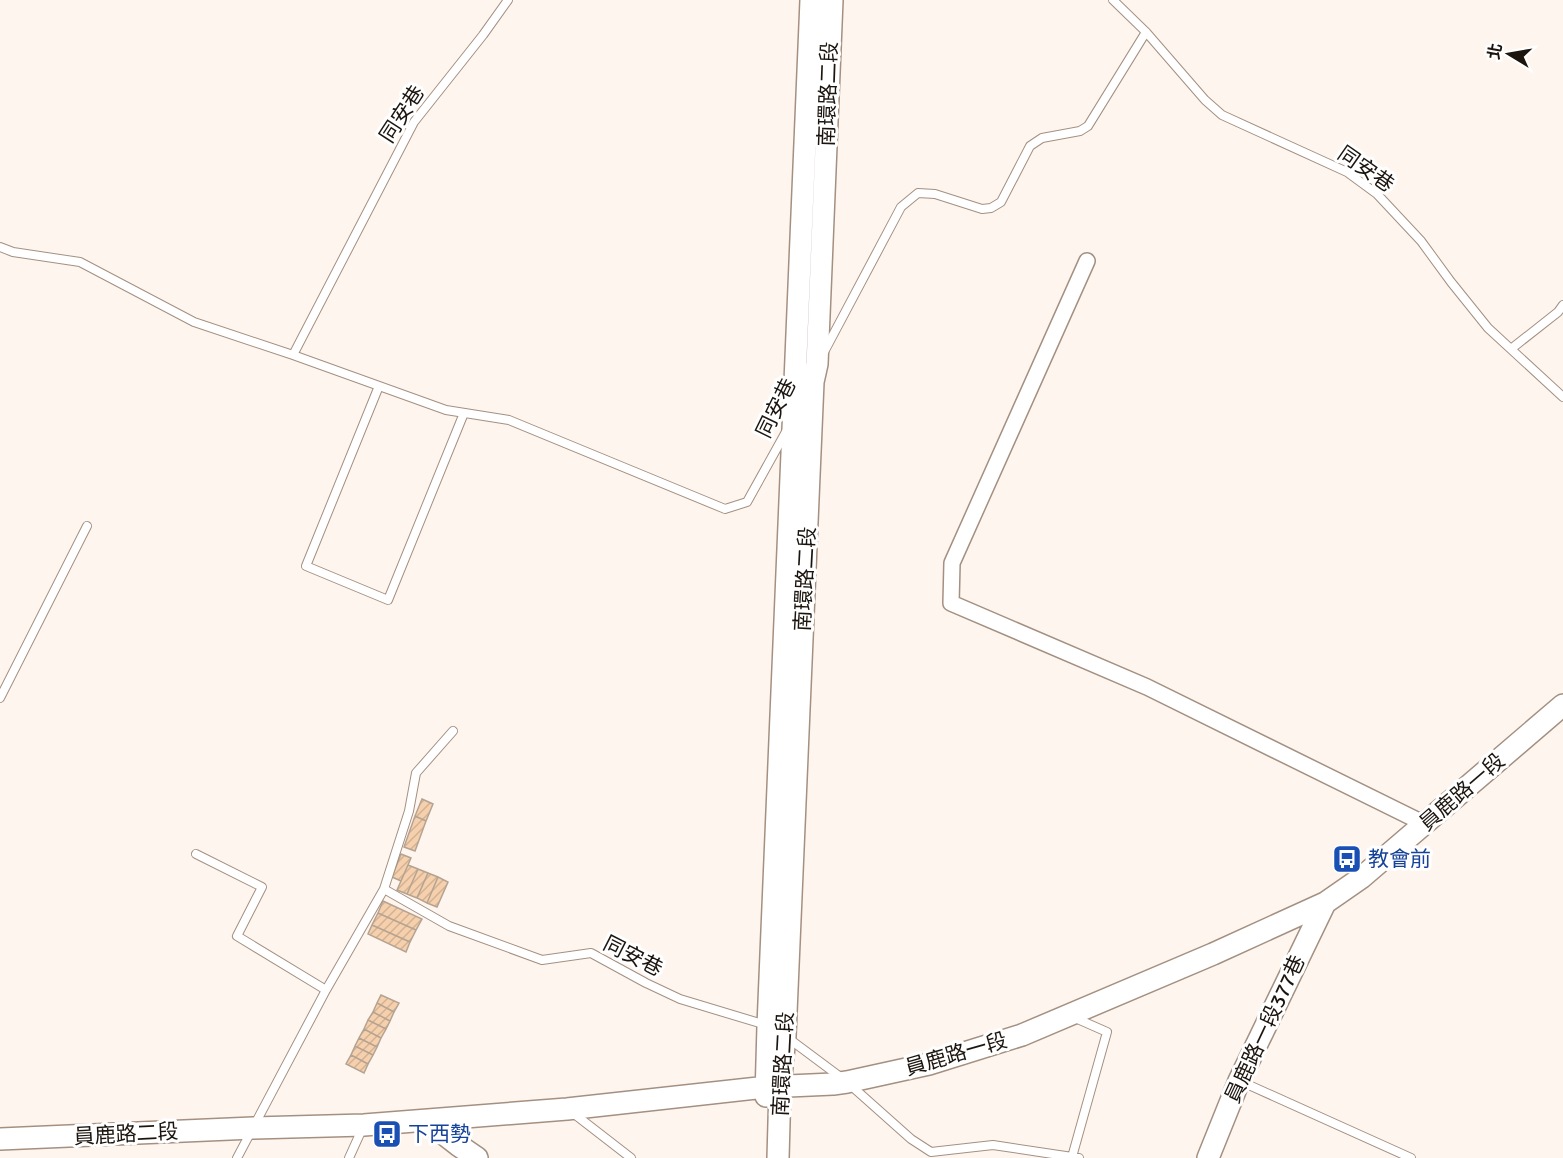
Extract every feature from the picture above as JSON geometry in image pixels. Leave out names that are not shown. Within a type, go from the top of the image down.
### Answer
[{"type":"street","name":"南環路二段","points":[[776,1031],[794,418],[811,0]]},
{"type":"street","name":"南環路二段","points":[[764,1158],[773,1087],[813,382],[817,364],[832,0]]},
{"type":"street","points":[[1087,261],[952,563],[951,603],[1146,687],[1425,824]]},
{"type":"street","name":"員鹿路一段","points":[[252,1128],[427,1121],[773,1087],[847,1082],[929,1064],[1022,1035],[1213,954],[1325,903],[1361,878],[1563,705]]},
{"type":"street","name":"員鹿路一段377巷","points":[[1208,1158],[1239,1081],[1325,903]]},
{"type":"street","name":"南環路二段","points":[[773,1087],[778,1158]]},
{"type":"street","points":[[427,1121],[456,1148],[477,1158]]},
{"type":"street","name":"員鹿路二段","points":[[10,1139],[252,1128]]},
{"type":"street","points":[[0,1149],[10,1139]]},
{"type":"lane","name":"同安巷","points":[[293,355],[414,122],[508,0]]},
{"type":"lane","name":"同安巷","points":[[1113,0],[1146,32],[1205,100],[1221,115],[1347,172],[1377,194],[1421,241],[1488,328],[1563,397]]},
{"type":"lane","name":"同安巷","points":[[0,247],[13,252],[80,262],[194,322],[446,410],[509,420],[725,509],[747,502],[794,418],[817,364],[901,207],[918,193],[935,194],[982,209],[991,208],[1001,202],[1030,146],[1042,138],[1080,131],[1088,126],[1146,32]]},
{"type":"lane","points":[[1510,349],[1558,312],[1563,305]]},
{"type":"lane","points":[[379,386],[306,566],[388,600],[464,413]]},
{"type":"lane","points":[[0,698],[87,526]]},
{"type":"lane","points":[[237,1158],[326,990],[384,889],[409,812],[416,773],[453,731]]},
{"type":"lane","points":[[196,854],[262,886],[237,936],[326,990]]},
{"type":"lane","name":"同安巷","points":[[384,889],[449,926],[542,960],[591,953],[680,999],[776,1031],[847,1082],[911,1139],[931,1152],[993,1145],[1076,1157]]},
{"type":"lane","points":[[1068,1016],[1107,1032],[1076,1157]]},
{"type":"lane","points":[[1239,1081],[1411,1158]]},
{"type":"lane","points":[[567,1109],[631,1158]]},
{"type":"lane","points":[[349,1158],[364,1125]]},
{"type":"building","points":[[422,799],[433,804],[426,821],[415,816]]},
{"type":"building","points":[[415,816],[426,821],[415,851],[404,847]]},
{"type":"building","points":[[401,854],[411,858],[401,881],[392,877]]},
{"type":"building","points":[[408,865],[418,869],[407,894],[397,890]]},
{"type":"building","points":[[418,869],[428,873],[417,898],[407,894]]},
{"type":"building","points":[[428,873],[438,877],[427,903],[417,898]]},
{"type":"building","points":[[438,877],[448,882],[437,907],[427,903]]},
{"type":"building","points":[[383,901],[422,919],[416,930],[378,913]]},
{"type":"building","points":[[378,913],[416,930],[410,942],[372,925]]},
{"type":"building","points":[[372,925],[410,942],[406,952],[368,934]]},
{"type":"building","points":[[381,995],[399,1003],[394,1012],[377,1003]]},
{"type":"building","points":[[377,1003],[394,1012],[390,1021],[373,1012]]},
{"type":"building","points":[[373,1012],[390,1021],[386,1029],[368,1020]]},
{"type":"building","points":[[368,1020],[386,1029],[381,1038],[364,1029]]},
{"type":"building","points":[[364,1029],[381,1038],[377,1047],[359,1038]]},
{"type":"building","points":[[359,1038],[377,1047],[373,1055],[355,1046]]},
{"type":"building","points":[[355,1046],[373,1055],[368,1064],[351,1055]]},
{"type":"building","points":[[351,1055],[368,1064],[364,1073],[346,1064]]},
{"type":"place","name":"教會前","points":[[1347,859]]},
{"type":"place","name":"下西勢","points":[[387,1134]]}]
